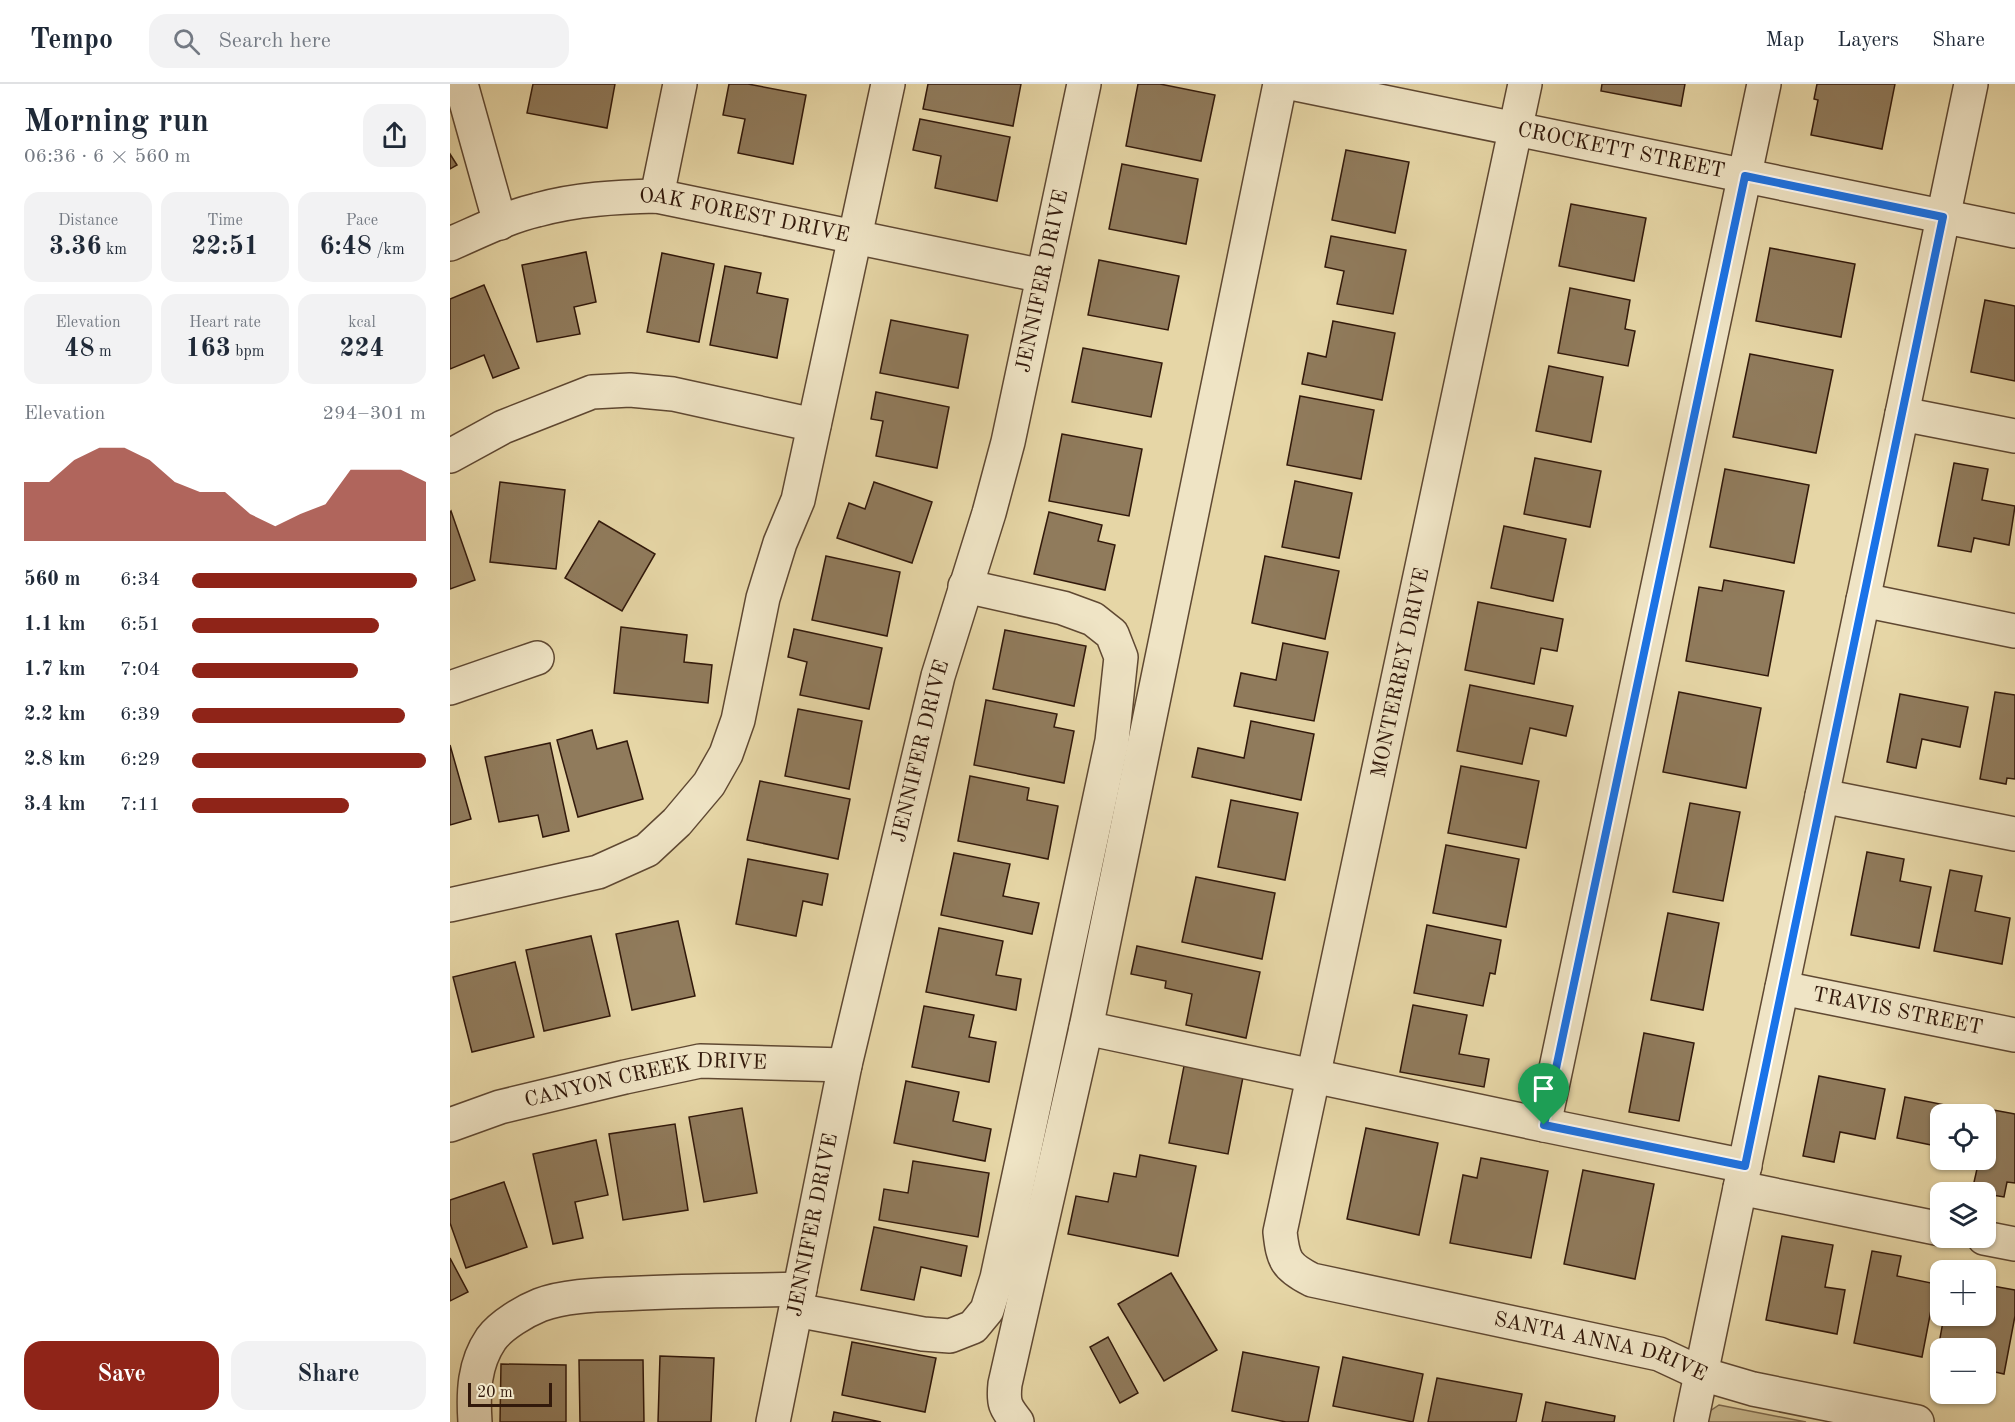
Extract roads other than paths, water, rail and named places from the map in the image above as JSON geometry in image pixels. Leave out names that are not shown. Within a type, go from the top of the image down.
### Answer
[{"type":"street","points":[[461,84],[500,223]]},
{"type":"street","points":[[657,196],[680,84]]},
{"type":"street","points":[[450,905],[597,872],[647,850],[677,822],[710,784],[726,754],[738,720],[763,598],[780,543],[798,500],[888,84]]},
{"type":"street","name":"JENNIFER DRIVE","points":[[773,1422],[845,1065],[938,676],[989,513],[1008,442],[1084,84]]},
{"type":"street","points":[[1017,1422],[1003,1399],[1005,1384],[1086,1028],[1280,84]]},
{"type":"street","name":"CROCKETT STREET","points":[[1296,84],[2015,231]]},
{"type":"street","name":"MONTERREY DRIVE","points":[[1286,1262],[1282,1252],[1280,1232],[1525,84]]},
{"type":"street","points":[[1544,1125],[1764,84]]},
{"type":"street","points":[[1691,1422],[1971,84]]},
{"type":"street","name":"OAK FOREST DRIVE","points":[[450,244],[536,210],[607,197],[657,196],[1043,276]]},
{"type":"street","points":[[450,456],[503,427],[592,392],[630,390],[673,394],[814,425]]},
{"type":"street","points":[[1902,414],[2015,436]]},
{"type":"street","points":[[476,1422],[473,1393],[480,1359],[492,1337],[516,1317],[541,1304],[605,1294],[798,1300],[923,1334],[950,1336],[973,1328],[987,1310],[997,1278],[1112,741],[1121,657],[1112,634],[1094,619],[1063,608],[965,586]]},
{"type":"street","points":[[1863,600],[2015,631]]},
{"type":"street","points":[[450,688],[537,658]]},
{"type":"street","points":[[1822,796],[2015,834]]},
{"type":"street","name":"TRAVIS STREET","points":[[1782,988],[2015,1035]]},
{"type":"street","points":[[1086,1028],[1544,1125],[1930,1226]]},
{"type":"street","name":"CANYON CREEK DRIVE","points":[[450,1125],[501,1107],[700,1061],[845,1065]]},
{"type":"street","points":[[1996,1240],[2015,1244]]},
{"type":"street","name":"SANTA ANNA DRIVE","points":[[1286,1262],[1298,1273],[1312,1280],[1659,1354],[1701,1374],[1753,1389],[1917,1422]]}]
